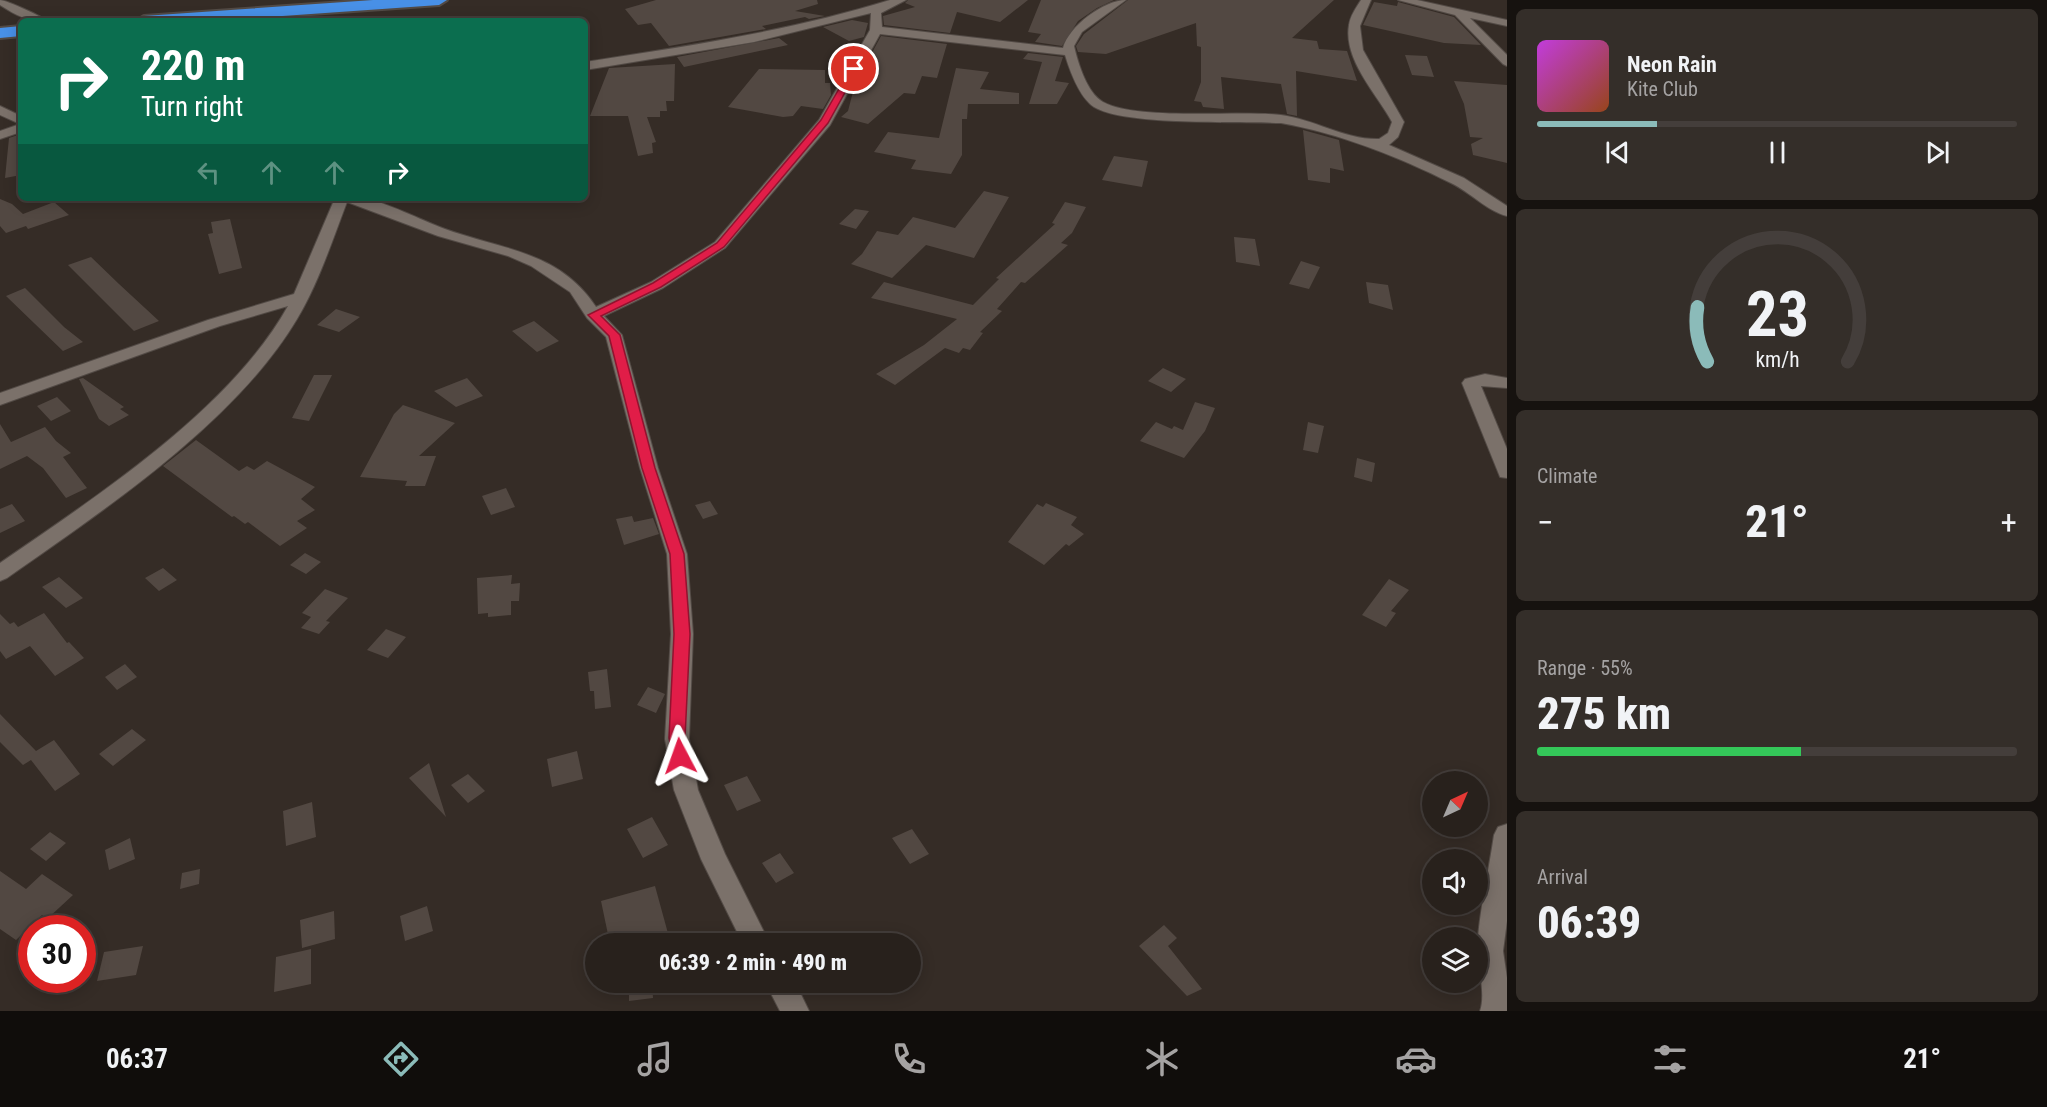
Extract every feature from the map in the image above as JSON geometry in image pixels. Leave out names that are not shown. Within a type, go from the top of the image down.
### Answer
[{"type":"highway","points":[[186,18],[439,0]]},
{"type":"highway","points":[[0,33],[18,31]]},
{"type":"street","points":[[0,0],[23,15],[32,18]]},
{"type":"street","points":[[588,66],[754,39],[843,18],[901,0]]},
{"type":"street","points":[[1121,0],[1078,30],[1068,46],[1096,104],[1107,109],[1216,118],[1252,116],[1296,121],[1374,143],[1459,181],[1507,212]]},
{"type":"street","points":[[1366,0],[1354,28],[1355,38],[1363,64],[1398,122],[1397,132],[1391,138],[1374,143]]},
{"type":"street","points":[[1403,0],[1507,23]]},
{"type":"street","points":[[594,315],[657,285],[720,245],[825,122],[876,30],[876,12],[882,5]]},
{"type":"street","points":[[1461,14],[1507,62]]},
{"type":"street","points":[[876,30],[1069,52]]},
{"type":"street","points":[[1,113],[18,120]]},
{"type":"street","points":[[0,135],[18,129]]},
{"type":"street","points":[[0,573],[108,496],[212,411],[246,378],[280,333],[300,297],[341,201]]},
{"type":"street","points":[[358,201],[443,233],[513,253],[536,263],[576,289],[594,315],[614,335],[649,468],[677,554],[682,634],[677,738],[686,790],[714,859],[751,933]]},
{"type":"street","points":[[0,399],[214,323],[300,297]]},
{"type":"street","points":[[1507,383],[1485,379],[1471,382],[1507,472]]},
{"type":"street","points":[[1494,1011],[1497,1003],[1489,951],[1507,835]]},
{"type":"street","points":[[785,993],[795,1011]]},
{"type":"building","points":[[656,0],[817,0],[818,4],[795,11],[825,16],[809,19],[805,17],[762,26],[766,29],[669,46],[651,23],[638,25],[625,9]]},
{"type":"building","points":[[908,0],[1028,0],[1000,22],[957,12],[950,33],[884,25],[883,16],[915,7],[905,3]]},
{"type":"building","points":[[1041,0],[1114,0],[1078,21],[1062,46],[1035,42],[1041,34],[1028,32]]},
{"type":"building","points":[[1128,0],[1334,0],[1292,38],[1317,41],[1319,49],[1347,51],[1357,81],[1296,71],[1297,116],[1287,114],[1281,84],[1221,77],[1224,109],[1203,107],[1201,102],[1194,101],[1201,82],[1201,47],[1197,46],[1196,23],[1106,54],[1078,52],[1076,46],[1084,34]]},
{"type":"building","points":[[1374,2],[1397,6],[1398,2],[1454,17],[1481,45],[1444,43],[1363,25]]},
{"type":"building","points":[[852,20],[868,23],[864,37],[849,41],[823,27]]},
{"type":"building","points":[[881,36],[947,44],[937,78],[922,76],[915,94],[904,93],[868,124],[841,117],[848,111],[855,84]]},
{"type":"building","points":[[779,38],[788,45],[684,67],[677,57]]},
{"type":"building","points":[[1028,53],[1063,57],[1055,81],[1069,83],[1057,104],[1029,104],[1042,62],[1023,59]]},
{"type":"building","points":[[1405,55],[1427,56],[1434,77],[1412,75]]},
{"type":"building","points":[[675,64],[674,101],[666,101],[667,111],[660,111],[660,117],[647,117],[656,142],[652,143],[653,153],[638,156],[628,116],[590,116],[609,68]]},
{"type":"building","points":[[956,68],[989,72],[980,89],[1019,93],[1019,104],[968,104],[967,119],[962,119],[962,155],[951,174],[911,169],[916,160],[874,152],[888,132],[939,138]]},
{"type":"building","points":[[759,69],[825,70],[825,83],[830,83],[831,95],[823,109],[801,106],[793,116],[783,117],[728,107]]},
{"type":"building","points":[[1454,81],[1507,85],[1507,163],[1473,155],[1471,144],[1483,138],[1470,137],[1464,104]]},
{"type":"building","points":[[1303,130],[1339,140],[1344,171],[1330,168],[1330,183],[1308,180]]},
{"type":"building","points":[[18,135],[18,176],[5,178],[9,138]]},
{"type":"building","points":[[1114,156],[1148,161],[1142,187],[1102,180]]},
{"type":"building","points":[[984,191],[1009,197],[974,258],[926,245],[892,278],[851,264],[862,254],[877,231],[898,235],[913,217],[955,228]]},
{"type":"building","points":[[0,199],[12,204],[23,214],[54,202],[69,215],[28,229],[26,226],[6,233],[0,226]]},
{"type":"building","points":[[1065,202],[1086,207],[1072,233],[1061,243],[1068,245],[1025,283],[1021,282],[997,309],[1002,311],[980,332],[983,333],[970,350],[963,348],[959,353],[945,348],[895,385],[876,374],[924,345],[957,319],[871,298],[884,282],[973,305],[999,279],[996,278],[1055,224],[1052,223]]},
{"type":"building","points":[[855,209],[869,211],[856,229],[839,224]]},
{"type":"building","points":[[230,219],[242,268],[219,274],[208,234],[213,233],[211,222]]},
{"type":"building","points":[[1234,237],[1255,239],[1260,266],[1236,262]]},
{"type":"building","points":[[91,257],[159,321],[134,331],[68,265]]},
{"type":"building","points":[[1301,261],[1320,267],[1309,289],[1289,284]]},
{"type":"building","points":[[1366,282],[1388,285],[1393,310],[1369,303]]},
{"type":"building","points":[[25,288],[64,327],[83,342],[63,351],[6,296]]},
{"type":"building","points":[[336,309],[360,317],[339,332],[317,325]]},
{"type":"building","points":[[534,321],[559,341],[537,352],[512,331]]},
{"type":"building","points":[[1163,368],[1186,379],[1171,392],[1148,381]]},
{"type":"building","points":[[314,375],[332,375],[309,421],[292,418]]},
{"type":"building","points":[[83,378],[124,407],[120,409],[129,415],[109,426],[99,419],[79,379]]},
{"type":"building","points":[[467,378],[483,396],[456,407],[434,391]]},
{"type":"building","points":[[57,397],[71,411],[51,421],[37,406]]},
{"type":"building","points":[[1195,402],[1215,408],[1205,431],[1184,458],[1140,441],[1156,422],[1172,429],[1174,426],[1183,430]]},
{"type":"building","points":[[403,405],[455,423],[419,456],[436,456],[425,486],[405,486],[407,481],[360,477],[394,414]]},
{"type":"building","points":[[1308,422],[1324,426],[1318,453],[1303,450]]},
{"type":"building","points":[[0,424],[11,442],[45,427],[56,441],[71,453],[63,457],[87,488],[66,498],[43,468],[27,456],[0,469]]},
{"type":"building","points":[[196,440],[239,471],[247,466],[254,470],[267,461],[315,487],[301,499],[315,510],[297,521],[307,528],[280,546],[248,522],[245,524],[234,516],[232,517],[163,466]]},
{"type":"building","points":[[1357,458],[1375,463],[1372,482],[1354,477]]},
{"type":"building","points":[[506,488],[515,507],[491,515],[482,496]]},
{"type":"building","points":[[710,501],[718,514],[703,519],[695,505]]},
{"type":"building","points":[[1046,503],[1077,517],[1071,525],[1084,534],[1069,546],[1066,544],[1044,565],[1008,542],[1037,504],[1043,507]]},
{"type":"building","points":[[12,504],[25,521],[0,533],[0,509]]},
{"type":"building","points":[[632,516],[634,522],[653,518],[659,534],[624,545],[616,519]]},
{"type":"building","points":[[305,553],[321,562],[306,574],[290,565]]},
{"type":"building","points":[[163,568],[177,580],[159,591],[145,578]]},
{"type":"building","points":[[512,575],[511,584],[520,583],[519,601],[511,601],[511,615],[488,617],[488,613],[478,614],[477,578]]},
{"type":"building","points":[[59,577],[83,598],[66,608],[42,587]]},
{"type":"building","points":[[1389,579],[1409,590],[1391,611],[1396,613],[1386,627],[1362,615]]},
{"type":"building","points":[[325,589],[348,598],[326,621],[330,622],[319,634],[301,628],[311,617],[302,613]]},
{"type":"building","points":[[44,613],[67,643],[69,642],[84,658],[55,676],[30,646],[6,659],[0,651],[0,614],[10,624],[14,622],[18,627]]},
{"type":"building","points":[[386,629],[406,637],[388,658],[367,650]]},
{"type":"building","points":[[125,664],[137,677],[117,690],[105,677]]},
{"type":"building","points":[[607,669],[611,707],[595,709],[594,691],[590,691],[588,672]]},
{"type":"building","points":[[648,687],[665,694],[656,713],[637,705]]},
{"type":"building","points":[[0,714],[36,751],[54,740],[80,774],[55,791],[31,760],[23,765],[0,742]]},
{"type":"building","points":[[132,729],[146,740],[113,766],[99,754]]},
{"type":"building","points":[[577,751],[583,779],[552,787],[547,759]]},
{"type":"building","points":[[429,763],[446,817],[409,778]]},
{"type":"building","points":[[468,774],[485,791],[468,803],[451,785]]},
{"type":"building","points":[[747,776],[761,801],[737,811],[724,785]]},
{"type":"building","points":[[312,802],[316,837],[286,846],[283,811]]},
{"type":"building","points":[[652,817],[668,845],[643,858],[627,829]]},
{"type":"building","points":[[912,829],[929,854],[910,864],[892,838]]},
{"type":"building","points":[[50,832],[66,843],[46,861],[30,849]]},
{"type":"building","points":[[130,838],[135,859],[109,870],[105,850]]},
{"type":"building","points":[[780,853],[794,873],[776,883],[762,863]]},
{"type":"building","points":[[200,869],[199,884],[180,889],[182,873]]},
{"type":"building","points":[[0,871],[26,889],[42,874],[73,895],[51,915],[18,915],[18,938],[16,940],[0,929]]},
{"type":"building","points":[[655,886],[668,933],[608,933],[601,901]]},
{"type":"building","points":[[427,906],[433,931],[405,941],[400,916]]},
{"type":"building","points":[[334,911],[335,939],[302,948],[300,920]]},
{"type":"building","points":[[1164,925],[1177,938],[1168,946],[1202,989],[1187,996],[1139,946]]},
{"type":"building","points":[[143,946],[136,975],[97,981],[104,952]]},
{"type":"building","points":[[311,949],[311,984],[274,992],[276,957]]},
{"type":"building","points":[[629,993],[653,993],[653,998],[629,1001]]},
{"type":"route","points":[[680,756],[677,738],[682,634],[677,554],[649,468],[614,335],[594,315],[657,285],[706,257],[720,245],[825,122],[854,69]]}]
